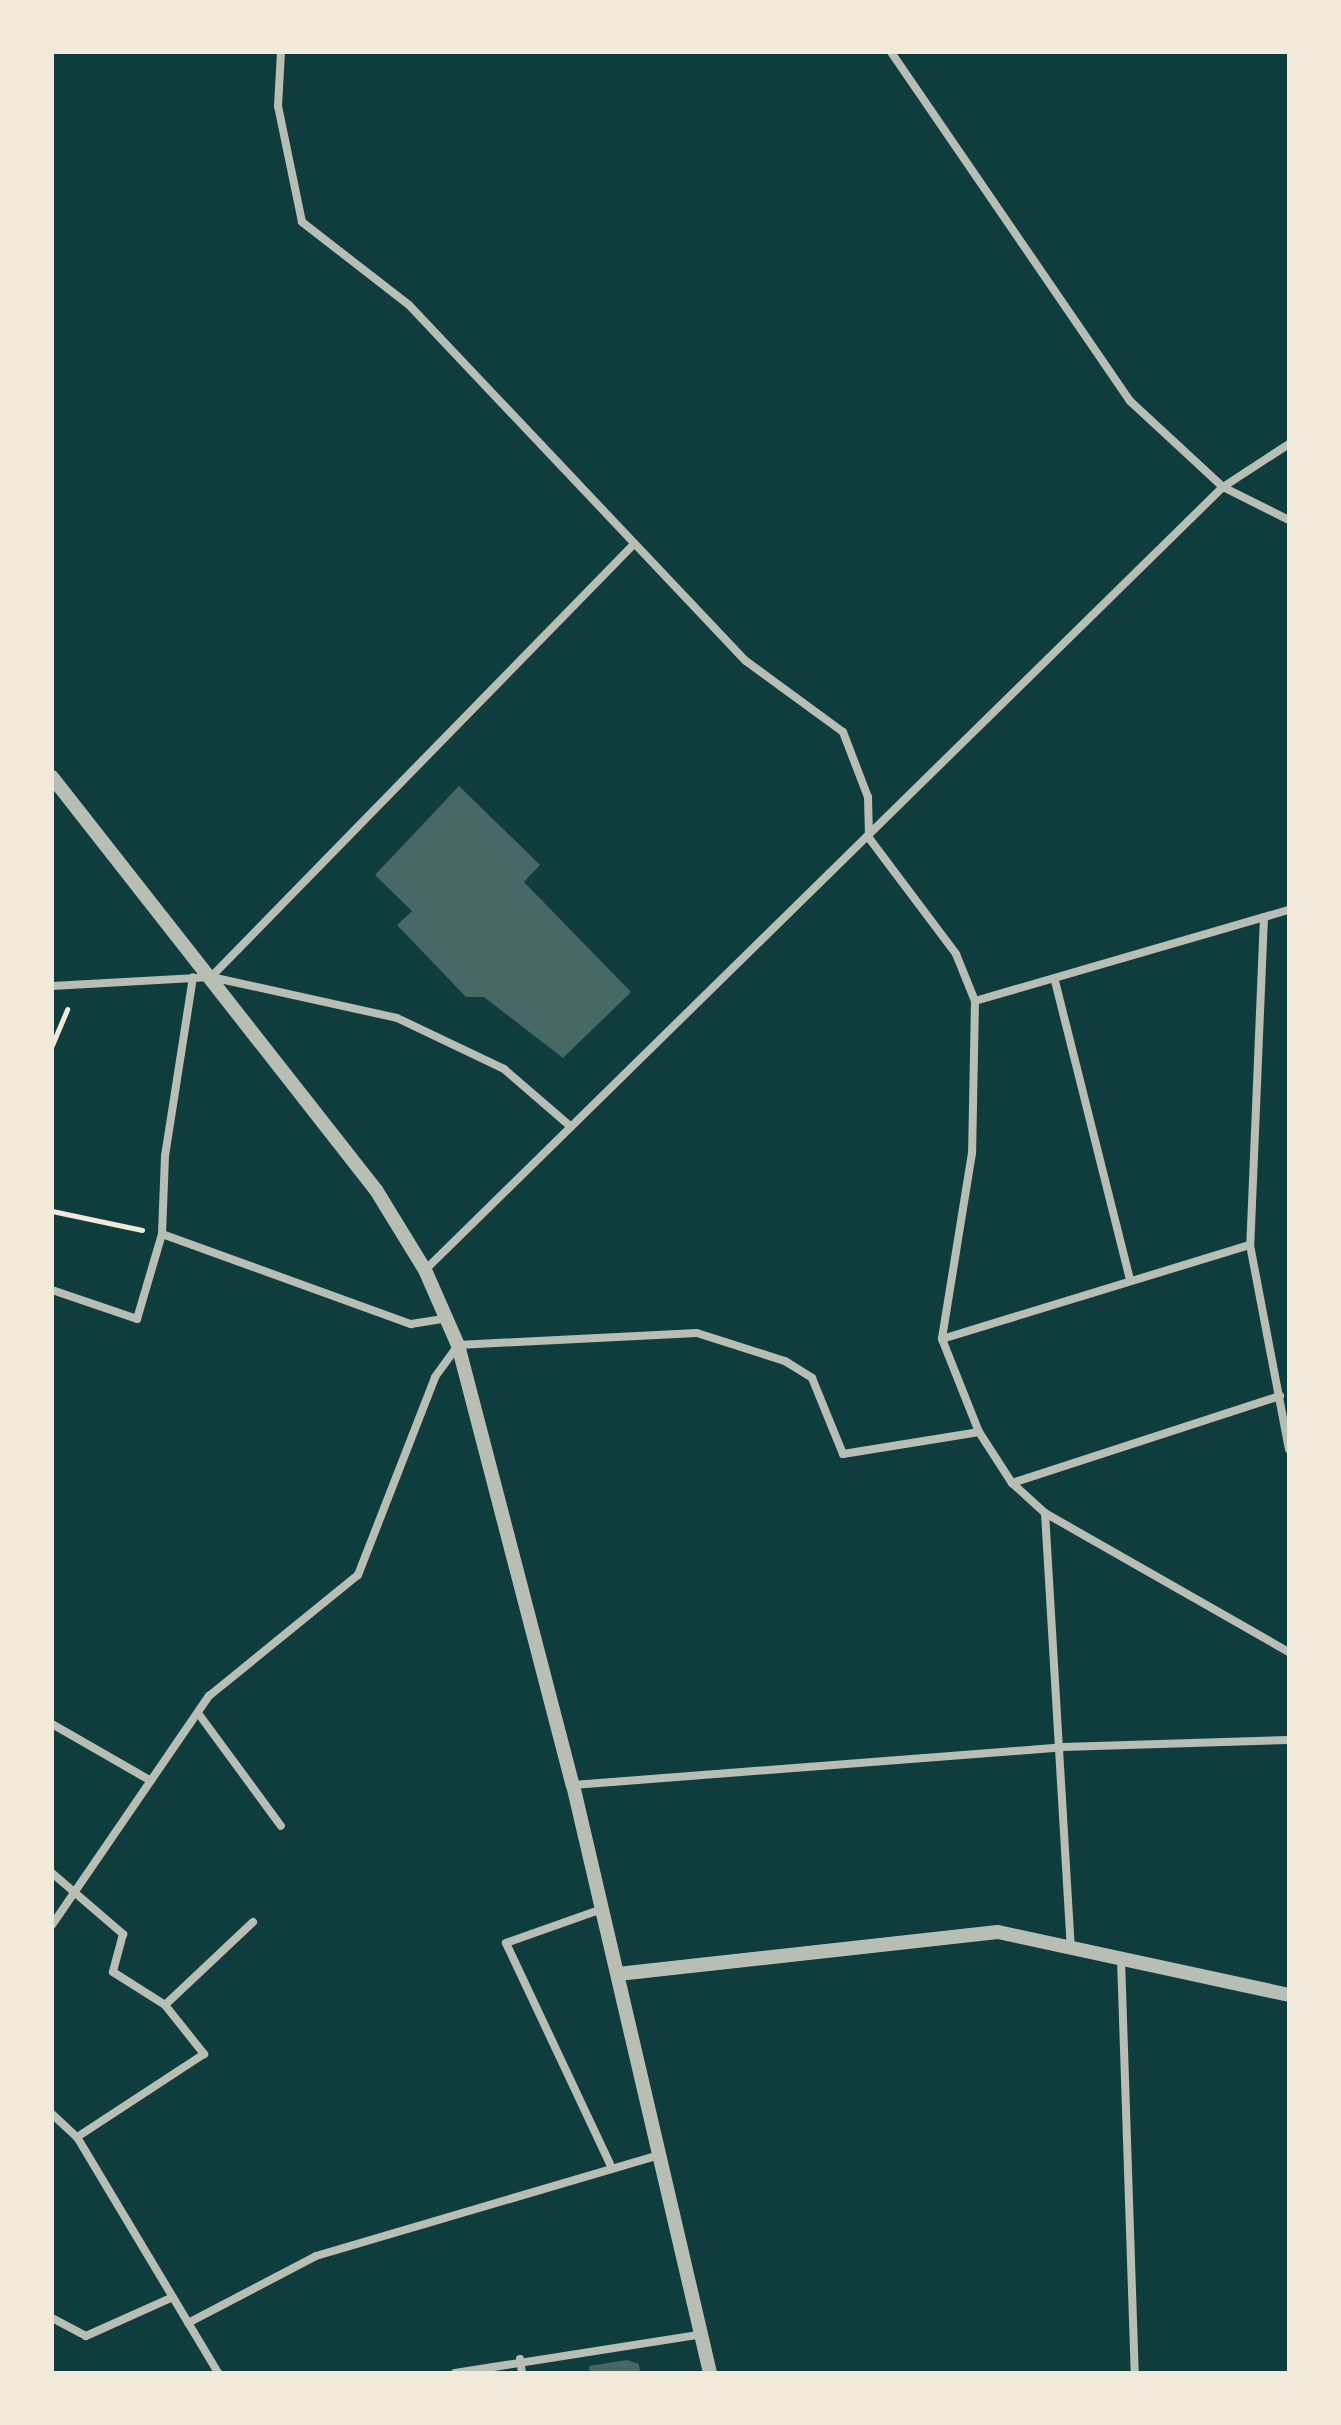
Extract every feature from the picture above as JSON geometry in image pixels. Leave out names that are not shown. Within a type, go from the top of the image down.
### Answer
[{"type":"street","points":[[281,52],[278,106],[302,222],[409,305],[746,661],[843,732],[868,797],[869,838],[956,954],[975,1001],[972,1153],[942,1339],[979,1432],[1012,1483],[1045,1513],[1289,1652]]},
{"type":"street","points":[[891,52],[1130,401],[1223,487],[1289,520]]},
{"type":"street","points":[[425,1270],[869,838],[1223,487],[1289,444]]},
{"type":"street","points":[[211,977],[634,544]]},
{"type":"street","points":[[52,777],[326,1121],[425,1270],[447,1318],[458,1345],[573,1785],[618,1974],[655,2156],[703,2334],[710,2373]]},
{"type":"street","points":[[975,1001],[1055,981],[1289,910]]},
{"type":"street","points":[[1264,917],[1250,1245],[1289,1449]]},
{"type":"street","points":[[52,1290],[137,1319],[162,1234],[165,1156],[193,977]]},
{"type":"street","points":[[52,986],[211,977],[410,1023],[504,1069],[570,1126]]},
{"type":"street","points":[[1055,981],[1130,1280]]},
{"type":"street","points":[[162,1234],[411,1324],[447,1318]]},
{"type":"street","points":[[942,1339],[1250,1245]]},
{"type":"street","points":[[458,1345],[697,1333],[785,1361],[812,1378],[843,1454],[979,1432]]},
{"type":"street","points":[[52,1925],[198,1713],[358,1575],[435,1377],[458,1345]]},
{"type":"street","points":[[1012,1483],[1280,1396]]},
{"type":"street","points":[[1045,1513],[1063,1747],[1071,1947]]},
{"type":"street","points":[[198,1713],[281,1826]]},
{"type":"street","points":[[52,1724],[151,1781]]},
{"type":"street","points":[[573,1785],[1063,1747],[1289,1740]]},
{"type":"street","points":[[52,1873],[123,1934],[113,1972],[165,2005],[204,2054],[77,2137]]},
{"type":"street","points":[[602,1909],[506,1943],[610,2164]]},
{"type":"street","points":[[165,2005],[253,1922]]},
{"type":"street","points":[[618,1974],[998,1932],[1289,1995]]},
{"type":"street","points":[[1121,1959],[1135,2373]]},
{"type":"street","points":[[52,2114],[77,2137],[218,2373]]},
{"type":"street","points":[[188,2323],[316,2256],[610,2164],[655,2156]]},
{"type":"street","points":[[52,2318],[86,2336],[173,2297]]},
{"type":"street","points":[[455,2373],[520,2359],[703,2334]]},
{"type":"street","points":[[520,2359],[522,2373]]},
{"type":"path","points":[[52,1045],[77,986]]},
{"type":"path","points":[[52,1211],[162,1234]]},
{"type":"building","points":[[459,786],[540,865],[524,882],[631,992],[563,1058],[484,997],[466,997],[397,925],[412,911],[375,875]]},
{"type":"building","points":[[627,2360],[639,2364],[640,2373],[590,2373],[589,2366]]}]
